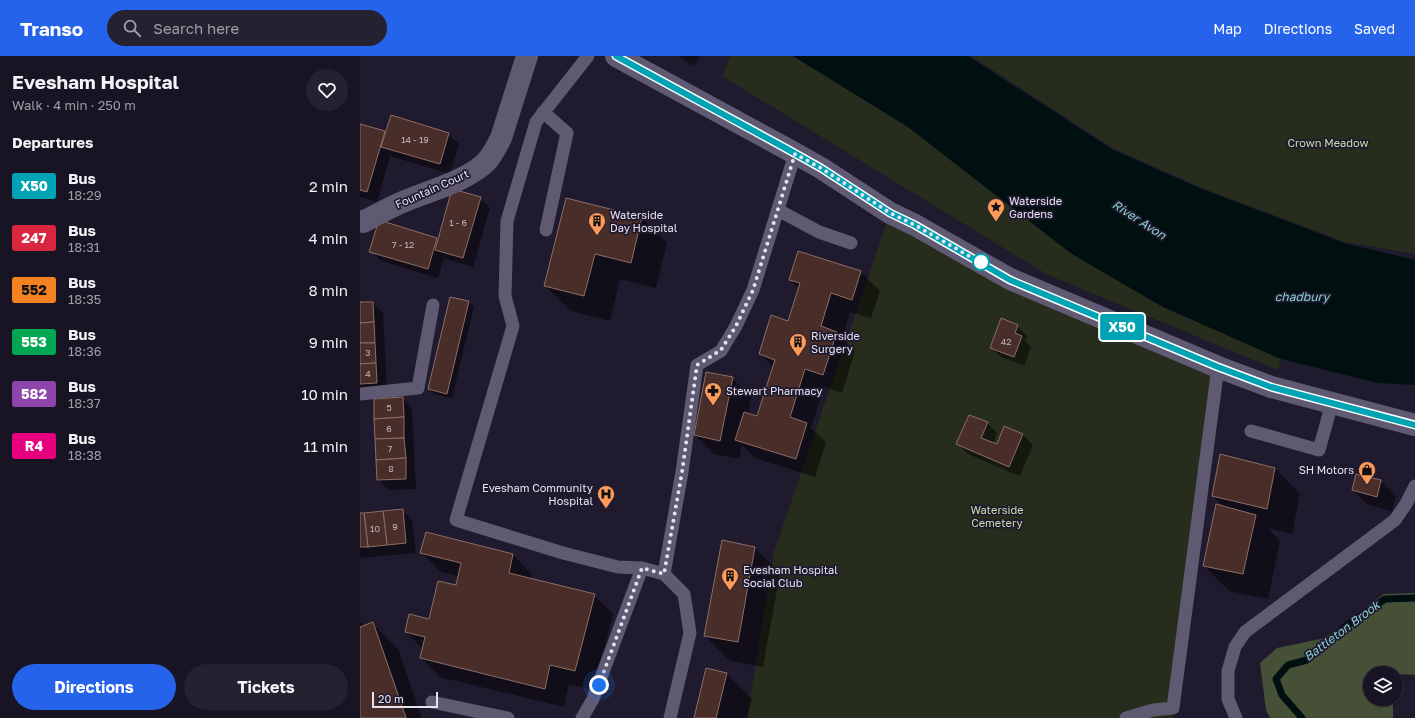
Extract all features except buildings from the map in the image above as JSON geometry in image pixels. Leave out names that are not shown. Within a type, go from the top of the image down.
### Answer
[{"type":"main road","name":"Fountain Court","points":[[360,221],[363,222],[393,207],[432,192],[470,174],[486,162],[496,150],[501,138],[528,56]]},
{"type":"main road","points":[[616,56],[821,168],[890,213],[915,225],[1010,280],[1218,367],[1271,387],[1415,425]]},
{"type":"lane","points":[[588,56],[536,122],[507,221],[505,296],[513,326],[456,520],[563,553],[618,567],[642,568],[664,574],[684,594],[690,633],[670,718]]},
{"type":"lane","points":[[543,112],[567,133],[546,230]]},
{"type":"lane","points":[[664,574],[682,472],[697,365],[721,350],[736,326],[753,290],[795,154]]},
{"type":"lane","points":[[778,210],[819,232],[851,243]]},
{"type":"lane","points":[[360,394],[418,388],[433,305]]},
{"type":"lane","points":[[1126,718],[1153,710],[1173,708],[1218,367]]},
{"type":"lane","points":[[1250,431],[1319,450],[1332,403]]},
{"type":"lane","points":[[1236,718],[1228,699],[1228,671],[1234,647],[1246,632],[1395,520],[1406,504],[1415,486]]},
{"type":"lane","points":[[582,718],[593,699],[642,568]]},
{"type":"lane","points":[[432,702],[508,718]]},
{"type":"green space","name":"Waterside Gardens","points":[[731,56],[793,56],[908,127],[1072,254],[1163,307],[1281,359],[1278,370],[1048,275],[722,76]]},
{"type":"green space","name":"Crown Meadow","points":[[971,56],[1415,56],[1415,254],[1345,242],[1202,188],[1113,148]]},
{"type":"green space","name":"Waterside Cemetery","points":[[890,213],[1218,367],[1172,718],[747,718],[774,552]]},
{"type":"green space","points":[[1415,593],[1415,675],[1403,674],[1403,666],[1363,666],[1363,706],[1393,706],[1393,718],[1270,718],[1266,710],[1260,663],[1277,648],[1325,638],[1384,594]]},
{"type":"water","name":"chadbury","points":[[793,56],[968,56],[1113,150],[1202,189],[1344,243],[1415,260],[1415,385],[1378,383],[1281,359],[1163,307],[1072,254],[908,127]]},
{"type":"waterway","name":"Battleton Brook","points":[[1302,718],[1282,695],[1276,679],[1288,665],[1307,660],[1343,628],[1385,599],[1415,598]]},
{"type":"bus line","name":"X50","points":[[616,56],[821,168],[890,213],[915,225],[1010,280],[1218,367],[1271,387],[1415,425]]},
{"type":"place","name":"Waterside Gardens","points":[[996,222]]},
{"type":"place","name":"Waterside Day Hospital","points":[[597,236]]},
{"type":"place","name":"Riverside Surgery","points":[[798,357]]},
{"type":"place","name":"Stewart Pharmacy","points":[[713,406]]},
{"type":"place","name":"SH Motors","points":[[1367,485]]},
{"type":"place","name":"Evesham Community Hospital","points":[[606,509]]},
{"type":"place","name":"Evesham Hospital Social Club","points":[[730,591]]},
{"type":"route","points":[[599,685],[642,568],[664,574],[682,472],[697,365],[721,350],[736,326],[753,290],[795,154],[821,168],[890,213],[915,225],[983,264],[981,262]]},
{"type":"water label","name":"River Avon","points":[[1139,220]]}]
